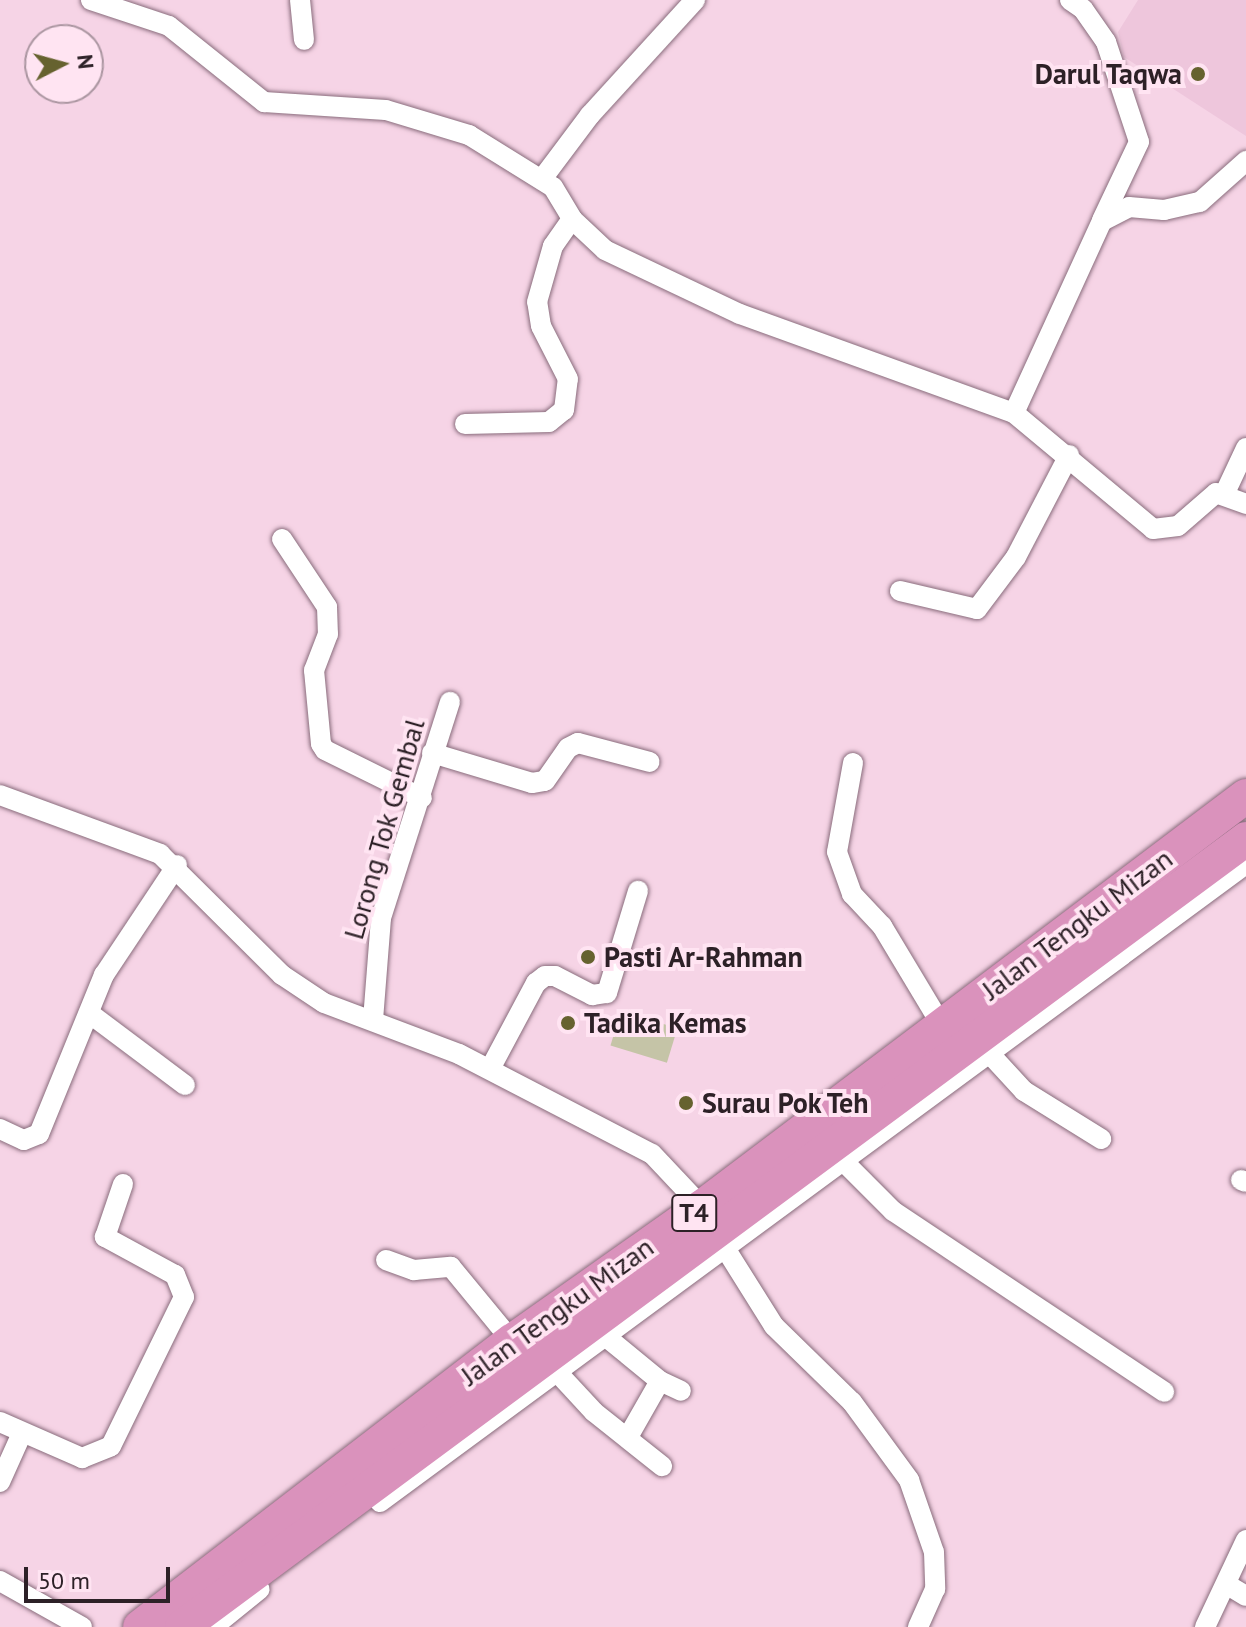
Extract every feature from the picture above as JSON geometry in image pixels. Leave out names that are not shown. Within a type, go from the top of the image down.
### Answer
[{"type":"highway","name":"Jalan Tengku Mizan","points":[[140,1627],[512,1341],[702,1207],[1246,796]]},
{"type":"highway","name":"Jalan Tengku Mizan","points":[[182,1627],[1246,839]]},
{"type":"street","points":[[91,0],[169,26],[264,102],[408,114],[469,135],[542,179],[572,219],[605,250],[740,314],[1014,413],[1160,532],[1178,526],[1209,495],[1224,495],[1246,504]]},
{"type":"street","points":[[300,0],[304,40]]},
{"type":"street","points":[[542,179],[590,115],[695,0]]},
{"type":"street","points":[[1014,413],[1139,142],[1106,42],[1083,9],[1070,0]]},
{"type":"street","points":[[1102,221],[1129,207],[1164,210],[1200,202],[1246,161]]},
{"type":"street","points":[[465,424],[549,422],[564,410],[568,379],[541,326],[537,302],[553,246],[572,219]]},
{"type":"street","points":[[1224,495],[1246,448]]},
{"type":"street","points":[[900,591],[977,609],[1016,557],[1069,455]]},
{"type":"street","points":[[282,539],[327,607],[328,634],[314,670],[321,744],[422,798]]},
{"type":"street","name":"Lorong Tok Gembal","points":[[373,1020],[381,918],[422,798],[432,753],[450,702]]},
{"type":"street","points":[[432,753],[532,783],[545,781],[568,748],[578,743],[650,762]]},
{"type":"street","points":[[853,763],[837,852],[852,894],[882,926],[942,1026]]},
{"type":"street","points":[[0,795],[138,842],[177,865],[282,975],[324,1003],[490,1069],[652,1154],[702,1207]]},
{"type":"street","points":[[213,1627],[1246,864]]},
{"type":"street","points":[[0,1129],[24,1140],[39,1134],[104,975],[177,865]]},
{"type":"street","points":[[490,1069],[536,983],[545,976],[555,976],[592,995],[607,993],[638,891]]},
{"type":"street","points":[[89,1013],[185,1085]]},
{"type":"street","points":[[989,1053],[1024,1091],[1101,1139]]},
{"type":"street","points":[[842,1160],[893,1211],[1164,1392]]},
{"type":"street","points":[[0,1422],[82,1458],[111,1446],[179,1313],[184,1297],[175,1275],[105,1237],[123,1184]]},
{"type":"street","points":[[725,1248],[774,1326],[840,1388],[909,1480],[934,1552],[935,1589],[918,1627]]},
{"type":"street","points":[[386,1260],[414,1270],[451,1267],[512,1341]]},
{"type":"street","points":[[605,1336],[660,1381],[681,1391]]},
{"type":"street","points":[[557,1372],[594,1412],[662,1466]]},
{"type":"street","points":[[628,1437],[660,1381]]},
{"type":"street","points":[[0,1482],[22,1433]]},
{"type":"street","points":[[1205,1627],[1246,1540]]},
{"type":"street","points":[[0,1581],[82,1627]]},
{"type":"street","points":[[1226,1584],[1246,1596]]},
{"type":"shaded area","name":"Darul Taqwa","points":[[1138,0],[1246,0],[1246,136],[1124,57],[1118,32]]},
{"type":"green space","points":[[621,1011],[677,1028],[667,1063],[610,1045]]},
{"type":"place","name":"Darul Taqwa","points":[[1198,74]]},
{"type":"place","name":"Pasti Ar-Rahman","points":[[588,957]]},
{"type":"place","name":"Tadika Kemas","points":[[568,1023]]},
{"type":"place","name":"Surau Pok Teh","points":[[686,1103]]}]
